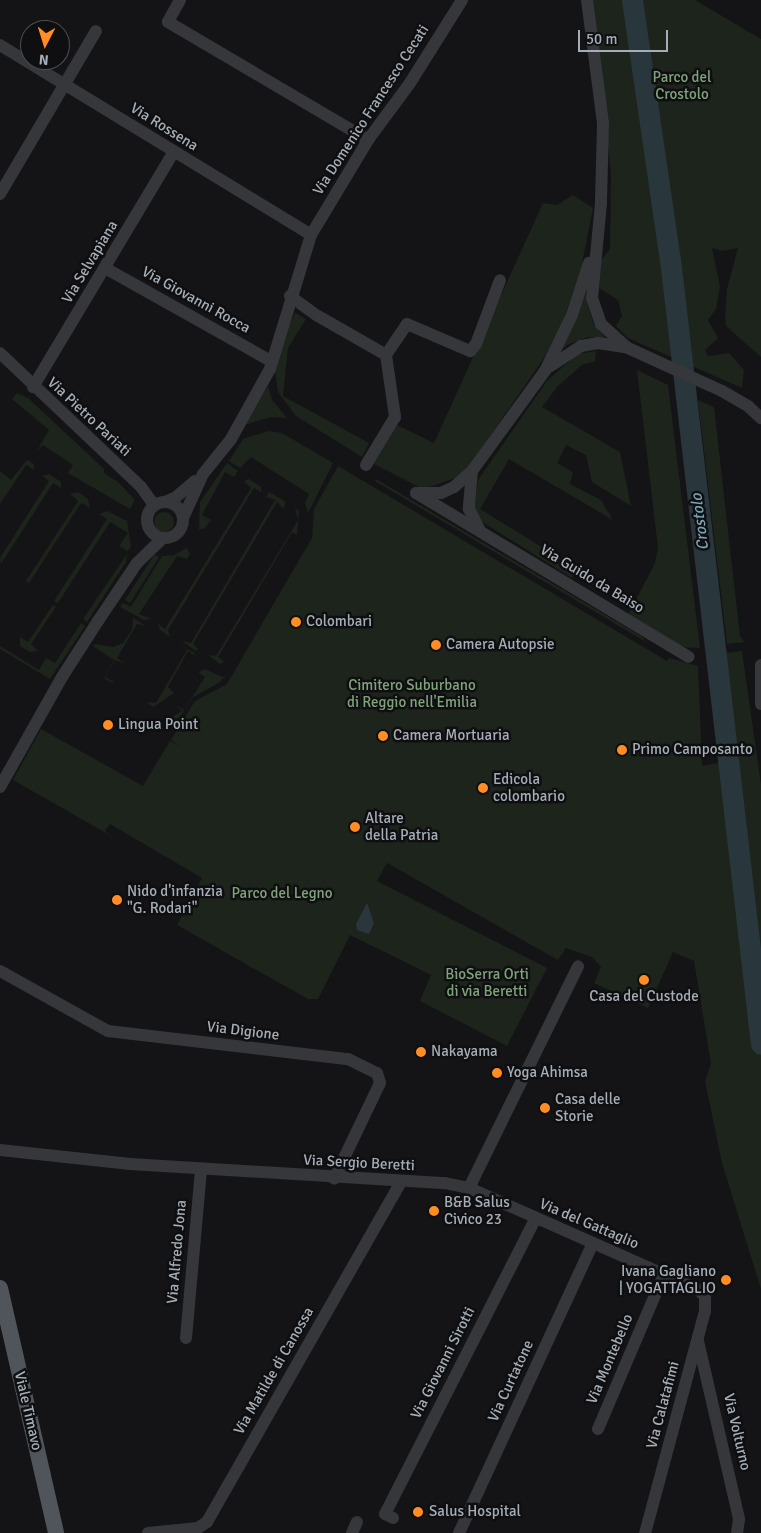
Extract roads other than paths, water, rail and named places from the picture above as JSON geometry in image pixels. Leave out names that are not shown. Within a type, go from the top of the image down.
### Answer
[{"type":"main road","name":"Viale Timavo","points":[[0,1288],[56,1533]]},
{"type":"street","points":[[180,0],[168,22],[368,140]]},
{"type":"street","name":"Via Domenico Francesco Cecati","points":[[203,474],[231,439],[254,401],[271,361],[290,296],[311,235],[368,140],[410,83],[462,0]]},
{"type":"street","points":[[587,0],[603,124],[601,203],[594,249],[592,298],[595,312],[608,331],[628,348]]},
{"type":"street","points":[[0,194],[96,31]]},
{"type":"street","name":"Via Rossena","points":[[0,44],[173,153],[311,235]]},
{"type":"street","name":"Via Selvapiana","points":[[33,387],[173,153]]},
{"type":"street","points":[[478,529],[469,509],[472,471],[545,371],[572,315],[594,249]]},
{"type":"street","name":"Via Giovanni Rocca","points":[[105,268],[271,361]]},
{"type":"street","points":[[366,465],[395,417],[386,355],[407,324],[470,351],[476,344],[500,280]]},
{"type":"street","points":[[290,296],[318,316],[386,355]]},
{"type":"street","points":[[545,371],[581,346],[598,343],[628,348],[722,391],[748,406],[761,418]]},
{"type":"street","name":"Via Pietro Pariati","points":[[0,353],[33,387],[160,504]]},
{"type":"street","points":[[748,406],[761,409]]},
{"type":"street","name":"Via Guido da Baiso","points":[[472,471],[454,488],[441,493],[416,493],[465,526],[478,529],[689,657]]},
{"type":"street","points":[[137,563],[148,528],[147,515],[160,504],[176,498],[203,474]]},
{"type":"street","points":[[148,528],[154,536],[162,538],[170,538],[179,532],[183,518],[203,474]]},
{"type":"street","points":[[160,504],[176,506],[183,518]]},
{"type":"street","points":[[0,787],[62,677],[137,563],[162,538]]},
{"type":"street","points":[[761,665],[761,704]]},
{"type":"street","points":[[469,1188],[578,966]]},
{"type":"street","name":"Via Digione","points":[[0,970],[108,1031],[350,1060],[377,1073],[380,1083],[334,1179]]},
{"type":"street","name":"Via Sergio Beretti","points":[[0,1150],[201,1169],[334,1179],[400,1183],[446,1183],[469,1188]]},
{"type":"street","name":"Via Alfredo Jona","points":[[186,1338],[201,1169]]},
{"type":"street","name":"Via Matilde di Canossa","points":[[148,1533],[198,1528],[209,1519],[400,1183]]},
{"type":"street","name":"Via del Gattaglio","points":[[469,1188],[535,1219],[698,1288]]},
{"type":"street","name":"Via Giovanni Sirotti","points":[[393,1518],[385,1514],[535,1219]]},
{"type":"street","name":"Via Curtatone","points":[[459,1533],[593,1243]]},
{"type":"street","name":"Via Montebello","points":[[598,1429],[664,1274]]},
{"type":"street","name":"Via Calatafimi","points":[[645,1533],[698,1339],[706,1302],[698,1288]]},
{"type":"street","name":"Via Volturno","points":[[698,1339],[739,1519],[737,1533]]},
{"type":"waterway","name":"Crostolo","points":[[632,0],[670,259],[761,1044]]},
{"type":"place","name":"Colombari","points":[[296,622]]},
{"type":"place","name":"Camera Autopsie","points":[[436,645]]},
{"type":"place","name":"Lingua Point","points":[[108,725]]},
{"type":"place","name":"Camera Mortuaria","points":[[383,736]]},
{"type":"place","name":"Primo Camposanto","points":[[622,750]]},
{"type":"place","name":"Edicola colombario","points":[[483,788]]},
{"type":"place","name":"Altare della Patria","points":[[355,827]]},
{"type":"place","name":"Nido d'infanzia \"G. Rodari\"","points":[[117,900]]},
{"type":"place","name":"Casa del Custode","points":[[644,980]]},
{"type":"place","name":"Nakayama","points":[[421,1052]]},
{"type":"place","name":"Yoga Ahimsa","points":[[497,1073]]},
{"type":"place","name":"Casa delle Storie","points":[[545,1108]]},
{"type":"place","name":"B&B Salus Civico 23","points":[[434,1211]]},
{"type":"place","name":"Ivana Gagliano | YOGATTAGLIO","points":[[726,1280]]},
{"type":"place","name":"Salus Hospital","points":[[418,1512]]},
{"type":"park label","name":"Parco del Crostolo","points":[[682,86]]},
{"type":"park label","name":"Cimitero Suburbano di Reggio nell'Emilia","points":[[412,694]]},
{"type":"park label","name":"Parco del Legno","points":[[282,894]]},
{"type":"park label","name":"BioSerra Orti di via Beretti","points":[[487,982]]}]
